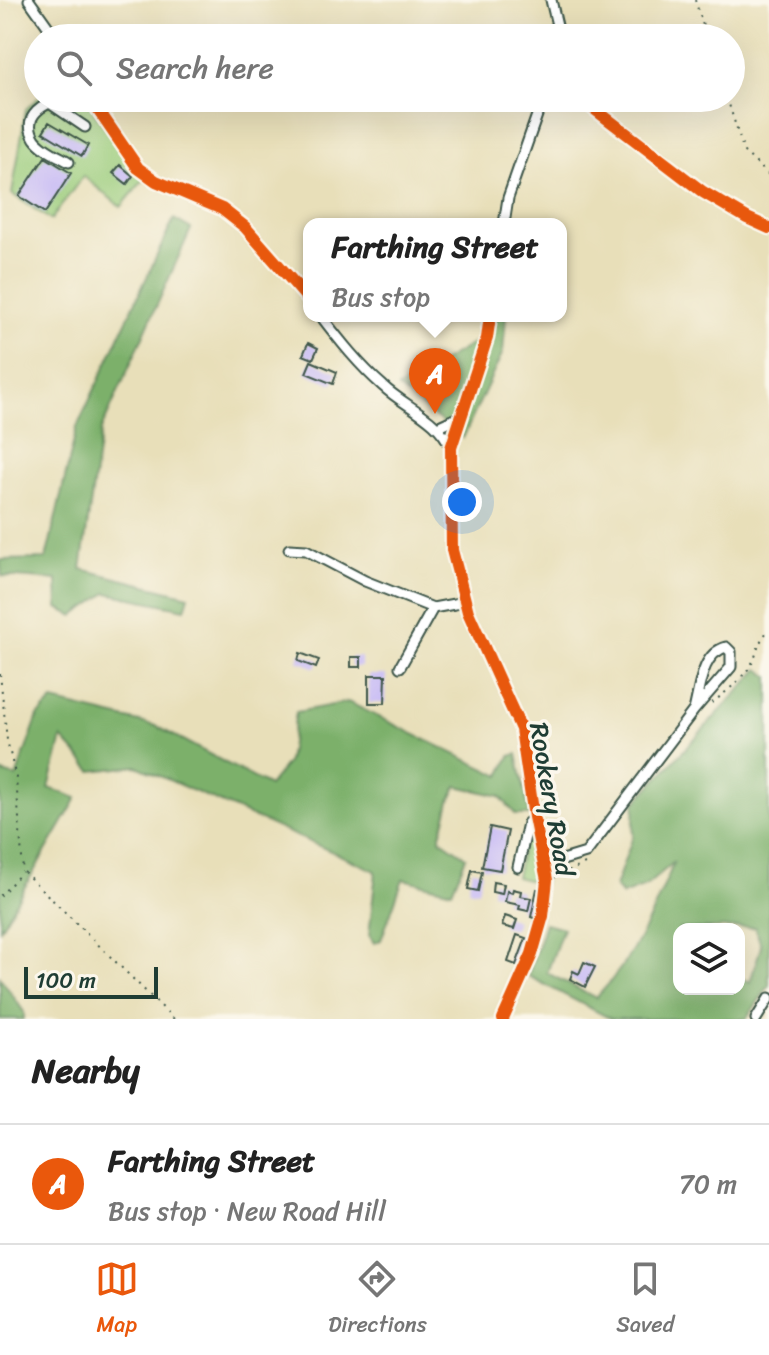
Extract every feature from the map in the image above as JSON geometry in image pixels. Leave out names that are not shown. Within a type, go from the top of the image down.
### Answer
[{"type":"street","points":[[29,0],[46,24]]},
{"type":"street","points":[[551,0],[557,24]]},
{"type":"street","points":[[35,112],[34,135],[40,143],[69,162]]},
{"type":"street","points":[[63,112],[85,127]]},
{"type":"street","points":[[100,112],[138,168],[156,181],[222,209],[245,227],[303,293]]},
{"type":"street","points":[[505,218],[508,198],[538,112]]},
{"type":"street","points":[[598,112],[703,192],[769,228]]},
{"type":"street","points":[[326,322],[352,357],[386,389],[437,427],[446,436],[451,448]]},
{"type":"street","name":"Rookery Road","points":[[489,322],[487,338],[451,448],[452,550],[465,602],[521,729],[547,880],[538,935],[503,1019]]},
{"type":"street","points":[[437,427],[461,416]]},
{"type":"street","points":[[289,549],[304,549],[365,581],[433,608],[465,602]]},
{"type":"street","points":[[400,667],[433,608]]},
{"type":"street","points":[[546,865],[586,853],[694,710],[731,667],[731,652],[726,647],[715,650],[706,662],[694,710]]},
{"type":"street","points":[[518,867],[528,823],[534,817]]},
{"type":"street","points":[[756,1019],[769,998]]},
{"type":"path","points":[[695,0],[703,24]]},
{"type":"path","points":[[731,112],[744,152],[769,175]]},
{"type":"path","points":[[0,674],[7,740],[16,778],[23,871],[174,1019]]},
{"type":"path","points":[[0,896],[23,871]]},
{"type":"green space","points":[[26,112],[94,112],[135,172],[145,178],[121,207],[83,176],[51,220],[12,194]]},
{"type":"green space","points":[[174,219],[191,229],[101,430],[81,569],[189,596],[185,609],[107,593],[74,616],[58,608],[57,580],[2,576],[0,560],[46,559],[77,427]]},
{"type":"green space","points":[[480,322],[506,322],[503,352],[463,438],[398,388],[477,341]]},
{"type":"green space","points":[[759,669],[769,676],[769,986],[746,1019],[611,1019],[528,976],[545,923],[563,928],[547,973],[596,998],[622,967],[650,917],[674,862],[646,886],[622,895],[615,887],[633,836],[635,803]]},
{"type":"green space","points":[[53,701],[156,726],[269,786],[288,761],[296,712],[348,702],[500,776],[510,756],[517,754],[530,815],[516,815],[500,796],[457,786],[440,839],[466,857],[452,891],[403,879],[381,940],[374,943],[369,935],[376,871],[137,766],[92,771],[62,738],[49,788],[77,798],[0,929],[0,772],[16,777],[38,716]]},
{"type":"green space","points":[[532,833],[536,834],[544,884],[516,877],[524,839]]},
{"type":"green space","points":[[0,977],[24,1012],[24,1019],[0,1019]]},
{"type":"building","points":[[49,122],[88,145],[82,156],[43,132]]},
{"type":"building","points":[[45,157],[71,173],[45,213],[19,196]]},
{"type":"building","points":[[120,165],[133,176],[127,184],[113,173]]},
{"type":"building","points":[[308,343],[318,348],[313,359],[303,355]]},
{"type":"building","points":[[311,361],[337,372],[333,384],[306,373]]},
{"type":"building","points":[[300,653],[319,660],[316,668],[298,661]]},
{"type":"building","points":[[351,657],[361,657],[361,667],[351,667]]},
{"type":"building","points":[[369,675],[386,675],[385,703],[369,703]]},
{"type":"building","points":[[490,827],[508,831],[500,870],[482,867]]},
{"type":"building","points":[[472,870],[482,872],[478,891],[468,889]]},
{"type":"building","points":[[493,882],[504,884],[502,894],[492,892]]},
{"type":"building","points":[[513,889],[521,891],[520,896],[531,898],[528,911],[519,909],[520,905],[505,902],[507,891],[512,893]]},
{"type":"building","points":[[537,889],[543,890],[537,919],[531,917]]},
{"type":"building","points":[[505,916],[517,920],[514,929],[502,926]]},
{"type":"building","points":[[517,935],[526,938],[516,965],[508,962]]},
{"type":"building","points":[[584,962],[595,967],[585,987],[570,979],[573,971],[579,974]]},
{"type":"cycle path","points":[[100,112],[138,168],[156,181],[222,209],[245,227],[303,293]]},
{"type":"cycle path","points":[[598,112],[703,192],[769,228]]},
{"type":"cycle path","points":[[489,322],[487,338],[451,448],[452,550],[468,612],[521,729],[547,880],[543,916],[532,954],[503,1019]]},
{"type":"place","name":"Farthing Street","points":[[435,414]]}]
